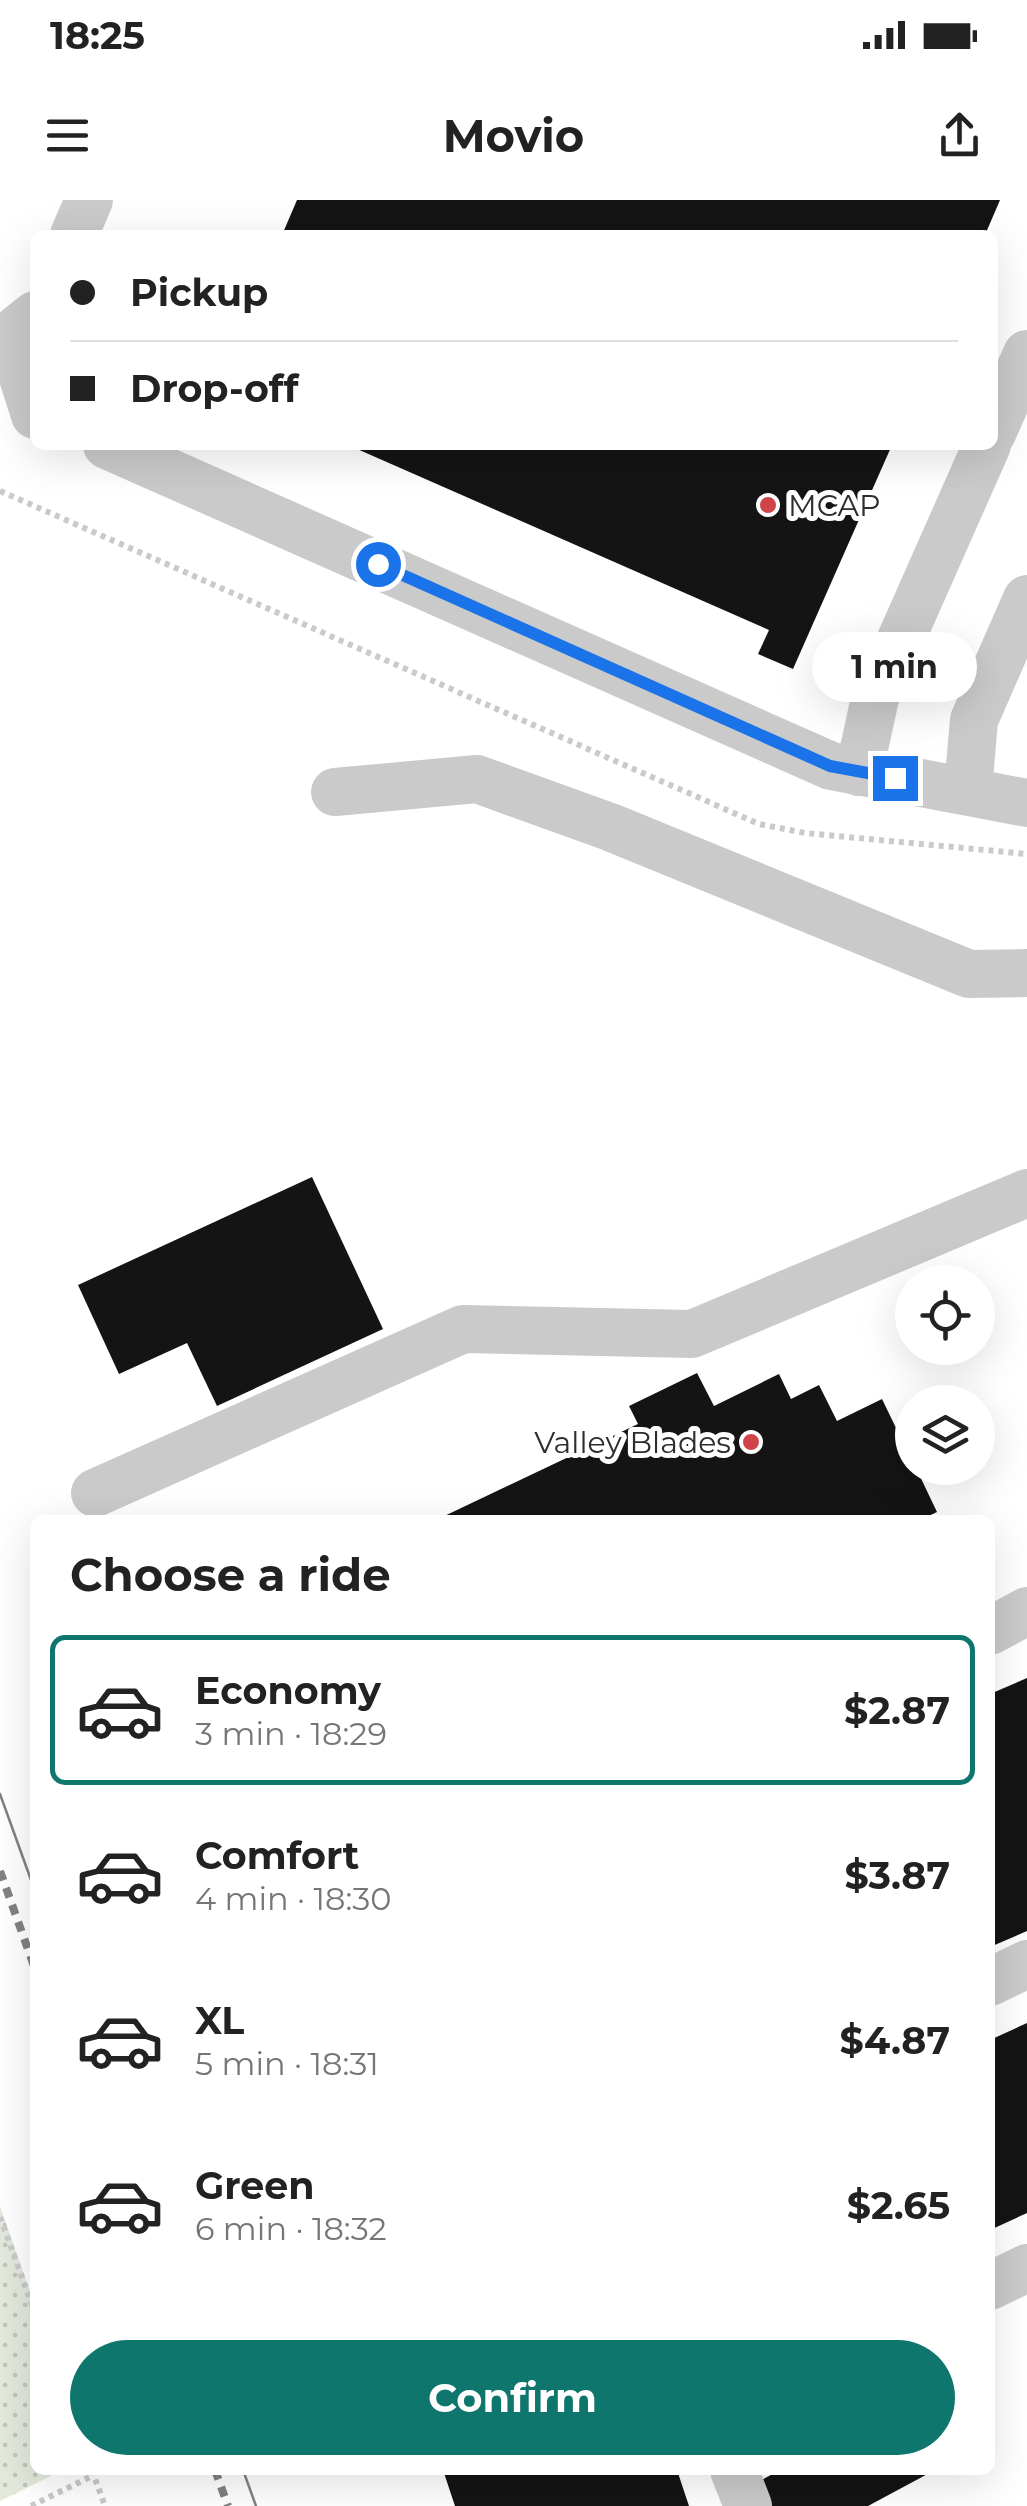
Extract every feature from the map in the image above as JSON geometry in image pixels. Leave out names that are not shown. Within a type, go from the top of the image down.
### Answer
[{"type":"lane","points":[[76,230],[89,200]]},
{"type":"lane","points":[[30,319],[5,339],[30,399]]},
{"type":"lane","points":[[998,419],[1027,354]]},
{"type":"lane","points":[[118,450],[830,766],[1027,802]]},
{"type":"lane","points":[[859,772],[875,698],[985,450]]},
{"type":"lane","points":[[968,790],[974,720],[1027,599]]},
{"type":"lane","points":[[335,792],[477,779],[610,827],[970,974],[1027,973]]},
{"type":"lane","points":[[94,1493],[463,1329],[692,1334],[1027,1193]]},
{"type":"lane","points":[[995,1628],[1027,1612]]},
{"type":"lane","points":[[995,1980],[1027,1964]]},
{"type":"lane","points":[[995,2284],[1027,2268]]},
{"type":"lane","points":[[736,2475],[748,2506]]},
{"type":"path","points":[[0,491],[759,824],[806,833],[1027,854]]},
{"type":"path","points":[[0,2217],[30,2299]]},
{"type":"path","points":[[30,2506],[87,2475]]},
{"type":"path","points":[[94,2475],[105,2506]]},
{"type":"shaded area","points":[[0,2206],[30,2292],[30,2475],[53,2475],[0,2501]]},
{"type":"building","points":[[297,200],[1000,200],[987,230],[284,230]]},
{"type":"building","points":[[359,450],[890,450],[793,669],[758,654],[769,630]]},
{"type":"building","points":[[312,1177],[383,1329],[217,1406],[187,1343],[119,1374],[78,1285]]},
{"type":"building","name":"Valley Blades","points":[[697,1373],[714,1406],[779,1374],[791,1399],[819,1385],[837,1421],[882,1399],[895,1426],[895,1485],[924,1485],[937,1512],[447,1515],[638,1424],[629,1406]]},
{"type":"building","points":[[1027,1678],[1027,1931],[995,1945],[995,1692]]},
{"type":"building","points":[[1027,2023],[1027,2213],[995,2228],[995,2038]]},
{"type":"building","points":[[445,2475],[679,2475],[689,2506],[455,2506]]},
{"type":"building","points":[[771,2475],[926,2475],[868,2506],[772,2506],[758,2482]]},
{"type":"tram line","points":[[0,1794],[30,1877]]},
{"type":"tram line","points":[[245,2475],[256,2506]]},
{"type":"railway","points":[[0,1871],[30,1955]]},
{"type":"railway","points":[[217,2475],[228,2506]]},
{"type":"place","name":"MCAP","points":[[768,505]]},
{"type":"place","name":"Valley Blades","points":[[751,1442]]},
{"type":"route","points":[[378,564],[830,766],[895,778]]}]
